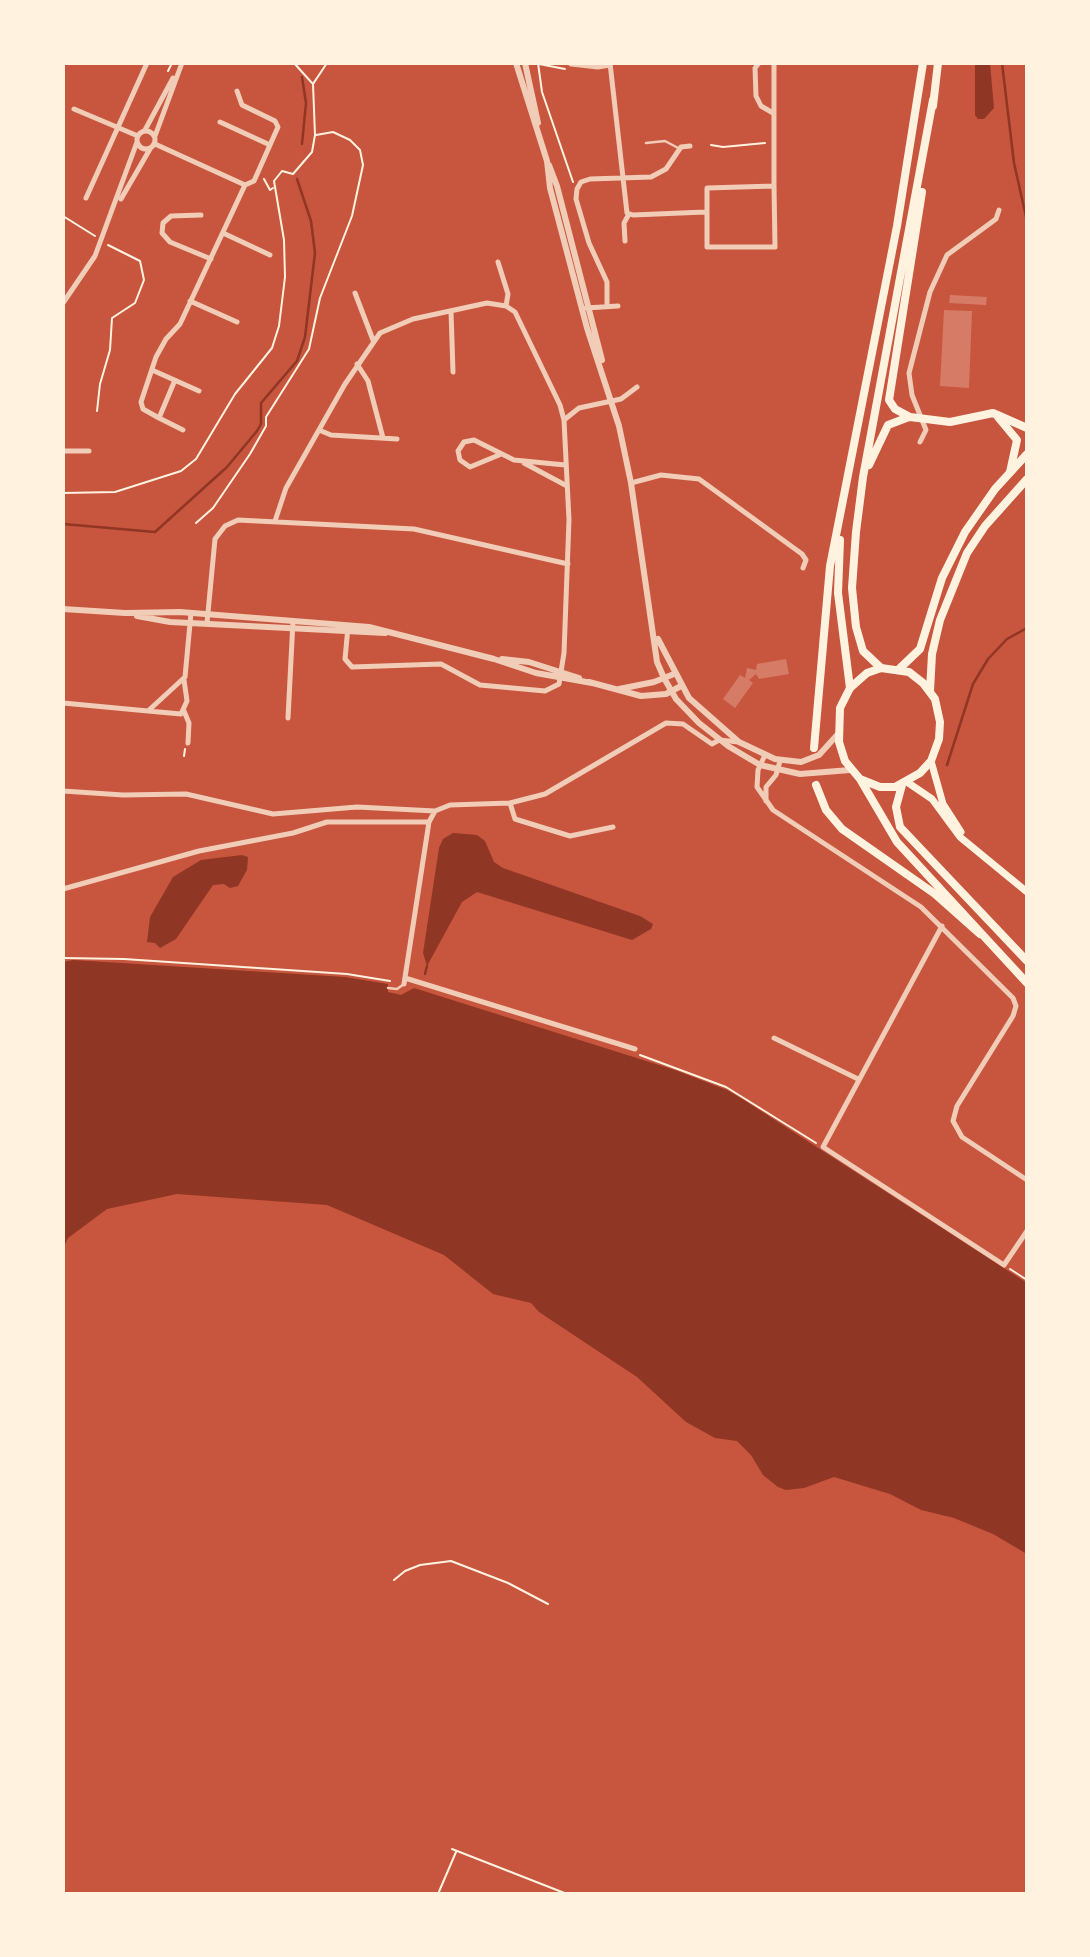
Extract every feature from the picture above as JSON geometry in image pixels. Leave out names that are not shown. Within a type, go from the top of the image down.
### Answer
[{"type":"main road","points":[[814,748],[828,579],[897,226],[923,63]]},
{"type":"main road","points":[[938,63],[919,214],[888,392],[895,409],[910,417],[958,421],[996,414],[1027,428]]},
{"type":"main road","points":[[881,668],[863,651],[854,610],[853,566],[863,477],[933,100]]},
{"type":"main road","points":[[996,414],[1017,440],[1010,472]]},
{"type":"main road","points":[[863,477],[888,425],[910,417]]},
{"type":"main road","points":[[849,688],[840,621],[838,574],[851,454]]},
{"type":"main road","points":[[898,670],[920,649],[936,595],[957,546],[1010,472],[1027,454]]},
{"type":"main road","points":[[1027,479],[985,526],[967,553],[940,620],[932,654],[930,691],[940,722],[939,739],[930,761],[905,784],[896,807],[900,827],[1027,961]]},
{"type":"main road","points":[[930,691],[918,678],[898,670],[881,668],[867,673],[849,688],[841,708],[838,734],[841,751],[850,770],[860,779],[897,842],[1027,983]]},
{"type":"main road","points":[[930,761],[943,804],[972,846]]},
{"type":"main road","points":[[860,779],[880,787],[905,784],[932,799],[954,830],[1027,892]]},
{"type":"main road","points":[[816,785],[826,810],[842,830],[935,894],[980,934]]},
{"type":"street","points":[[86,198],[147,63]]},
{"type":"street","points":[[63,303],[89,267],[111,217],[138,139],[181,63]]},
{"type":"street","points":[[111,217],[155,144],[155,136],[181,63]]},
{"type":"street","points":[[516,63],[539,132],[547,161],[550,188],[612,401],[631,483],[657,662],[664,678],[671,692],[691,716],[719,740],[760,765],[778,771],[806,774],[850,770]]},
{"type":"street","points":[[525,63],[539,132]]},
{"type":"street","points":[[758,63],[754,72],[756,96],[761,106],[773,113]]},
{"type":"street","points":[[774,63],[775,247],[708,248],[705,192],[711,187],[774,186]]},
{"type":"street","points":[[571,64],[598,67],[610,64],[624,178],[625,209],[629,214]]},
{"type":"street","points":[[155,144],[245,185],[251,184],[259,171],[277,123],[242,105],[237,91]]},
{"type":"street","points":[[75,109],[118,128],[138,139],[142,148],[150,149]]},
{"type":"street","points":[[220,122],[270,145]]},
{"type":"street","points":[[145,130],[155,136]]},
{"type":"street","points":[[607,306],[607,282],[589,243],[576,199],[577,189],[585,180],[645,178],[660,173],[680,149],[690,146]]},
{"type":"street","points":[[183,430],[141,406],[163,344],[180,324],[245,185]]},
{"type":"street","points":[[920,442],[926,434],[923,419],[912,395],[909,373],[913,348],[936,277],[954,248],[996,219],[999,210]]},
{"type":"street","points":[[629,214],[705,212]]},
{"type":"street","points":[[625,241],[624,223],[629,214]]},
{"type":"street","points":[[201,215],[171,216],[163,223],[162,233],[170,242],[211,259]]},
{"type":"street","points":[[223,233],[270,255]]},
{"type":"street","points":[[498,262],[508,293],[506,306]]},
{"type":"street","points":[[355,293],[373,340]]},
{"type":"street","points":[[190,301],[237,322]]},
{"type":"street","points":[[275,521],[286,488],[373,340],[395,324],[487,303],[506,306],[522,324],[560,405],[564,420],[568,564],[561,675],[554,689],[545,691],[475,684],[441,664],[352,667],[345,659],[348,628]]},
{"type":"street","points":[[586,308],[618,306]]},
{"type":"street","points":[[451,311],[453,372]]},
{"type":"street","points":[[357,364],[368,381],[383,438]]},
{"type":"street","points":[[152,370],[200,391]]},
{"type":"street","points":[[159,418],[175,380]]},
{"type":"street","points":[[560,405],[579,408],[612,401],[623,398],[637,387]]},
{"type":"street","points":[[564,420],[579,408]]},
{"type":"street","points":[[319,430],[331,435],[397,439]]},
{"type":"street","points":[[499,455],[470,467],[460,460],[458,451],[464,442],[474,440],[499,455],[521,461],[565,464]]},
{"type":"street","points":[[63,451],[89,451]]},
{"type":"street","points":[[521,461],[567,486]]},
{"type":"street","points":[[631,483],[662,475],[699,479],[802,554],[806,559],[803,568]]},
{"type":"street","points":[[207,623],[216,537],[225,526],[238,520],[414,529],[568,564]]},
{"type":"street","points":[[63,609],[207,614],[293,625]]},
{"type":"street","points":[[125,613],[190,622],[293,625],[395,633],[494,659],[529,662],[561,675],[641,696],[671,692],[681,686]]},
{"type":"street","points":[[188,743],[189,723],[184,710],[187,696],[184,680],[191,613]]},
{"type":"street","points":[[288,718],[293,625]]},
{"type":"street","points":[[654,631],[674,674],[696,706],[739,741],[780,761],[796,763],[813,759],[827,748],[838,734]]},
{"type":"street","points":[[619,689],[674,674]]},
{"type":"street","points":[[148,711],[184,680]]},
{"type":"street","points":[[63,703],[172,715],[184,710]]},
{"type":"street","points":[[63,791],[122,795],[186,794],[273,814],[357,807],[435,811],[450,805],[510,803],[551,791],[666,723],[683,724],[712,744],[719,740],[739,741]]},
{"type":"street","points":[[719,740],[723,730]]},
{"type":"street","points":[[765,755],[760,765],[757,787],[767,804],[783,818],[903,894],[942,926],[1010,995],[1016,1006],[957,1106],[953,1125],[962,1137],[1027,1180]]},
{"type":"street","points":[[767,804],[766,791],[778,771],[780,761]]},
{"type":"street","points":[[510,803],[515,819],[570,836],[614,827]]},
{"type":"street","points":[[435,811],[429,822],[405,981],[436,986],[632,1050]]},
{"type":"street","points":[[63,889],[199,851],[293,833],[327,822],[429,822]]},
{"type":"street","points":[[942,926],[823,1147],[1004,1265],[1027,1231]]},
{"type":"street","points":[[433,977],[436,986]]},
{"type":"street","points":[[774,1038],[859,1079]]},
{"type":"lane","points":[[646,144],[668,142],[680,149]]},
{"type":"lane","points":[[388,988],[397,989],[405,981]]},
{"type":"path","points":[[294,63],[313,84]]},
{"type":"path","points":[[63,493],[103,493],[132,488],[181,471],[202,451],[224,409],[272,348],[279,326],[285,276],[284,246],[274,188],[277,175],[286,170],[293,174],[312,152],[315,135],[313,84],[327,63]]},
{"type":"path","points":[[571,64],[570,70],[538,63],[542,92],[577,189]]},
{"type":"path","points":[[196,523],[213,508],[244,463],[266,426],[267,415],[309,349],[320,298],[352,216],[363,165],[360,150],[350,140],[333,132],[315,135]]},
{"type":"path","points":[[711,145],[723,147],[774,144]]},
{"type":"path","points":[[259,171],[270,190],[274,188]]},
{"type":"path","points":[[63,216],[140,261],[144,280],[138,299],[112,318],[110,350],[100,384],[97,411]]},
{"type":"path","points":[[63,958],[124,959],[347,974],[405,981]]},
{"type":"path","points":[[632,1050],[726,1087],[823,1147]]},
{"type":"path","points":[[1004,1265],[1027,1280]]},
{"type":"path","points":[[394,1580],[405,1571],[420,1565],[451,1561],[508,1583],[548,1604]]},
{"type":"path","points":[[438,1894],[454,1850],[567,1894]]},
{"type":"shaded area","points":[[975,63],[990,63],[994,108],[984,119],[978,119],[975,115]]},
{"type":"shaded area","points":[[453,833],[477,835],[485,841],[494,862],[503,868],[640,916],[653,924],[651,929],[632,940],[477,892],[462,902],[427,966],[423,953],[439,848],[443,839]]},
{"type":"shaded area","points":[[242,855],[248,857],[247,870],[238,886],[230,888],[224,884],[213,885],[176,939],[160,948],[155,943],[147,942],[150,917],[173,877],[201,860]]},
{"type":"shaded area","points":[[73,960],[345,977],[388,984],[388,992],[401,995],[414,988],[675,1070],[727,1090],[744,1100],[1027,1283],[1027,1554],[993,1534],[954,1518],[921,1510],[890,1494],[834,1477],[804,1488],[786,1490],[778,1487],[763,1475],[751,1455],[737,1441],[715,1438],[686,1422],[637,1377],[539,1312],[531,1303],[493,1294],[444,1255],[327,1205],[177,1194],[107,1209],[68,1238],[63,1249],[63,962]]},
{"type":"building","points":[[950,295],[987,297],[986,305],[949,303]]},
{"type":"building","points":[[944,310],[972,311],[969,388],[940,386]]},
{"type":"building","points":[[786,659],[789,674],[759,679],[756,674],[749,680],[753,683],[735,708],[723,699],[740,675],[745,678],[747,668],[756,670],[757,664]]},
{"type":"waterway","points":[[1002,63],[1014,163],[1027,221]]},
{"type":"waterway","points":[[302,77],[306,103],[302,144]]},
{"type":"waterway","points":[[63,524],[155,532],[227,467],[257,431],[261,424],[261,403],[297,361],[305,337],[315,253],[311,221],[297,179]]},
{"type":"waterway","points":[[947,765],[973,684],[988,659],[1007,639],[1027,628]]},
{"type":"waterway","points":[[425,974],[427,966]]}]
